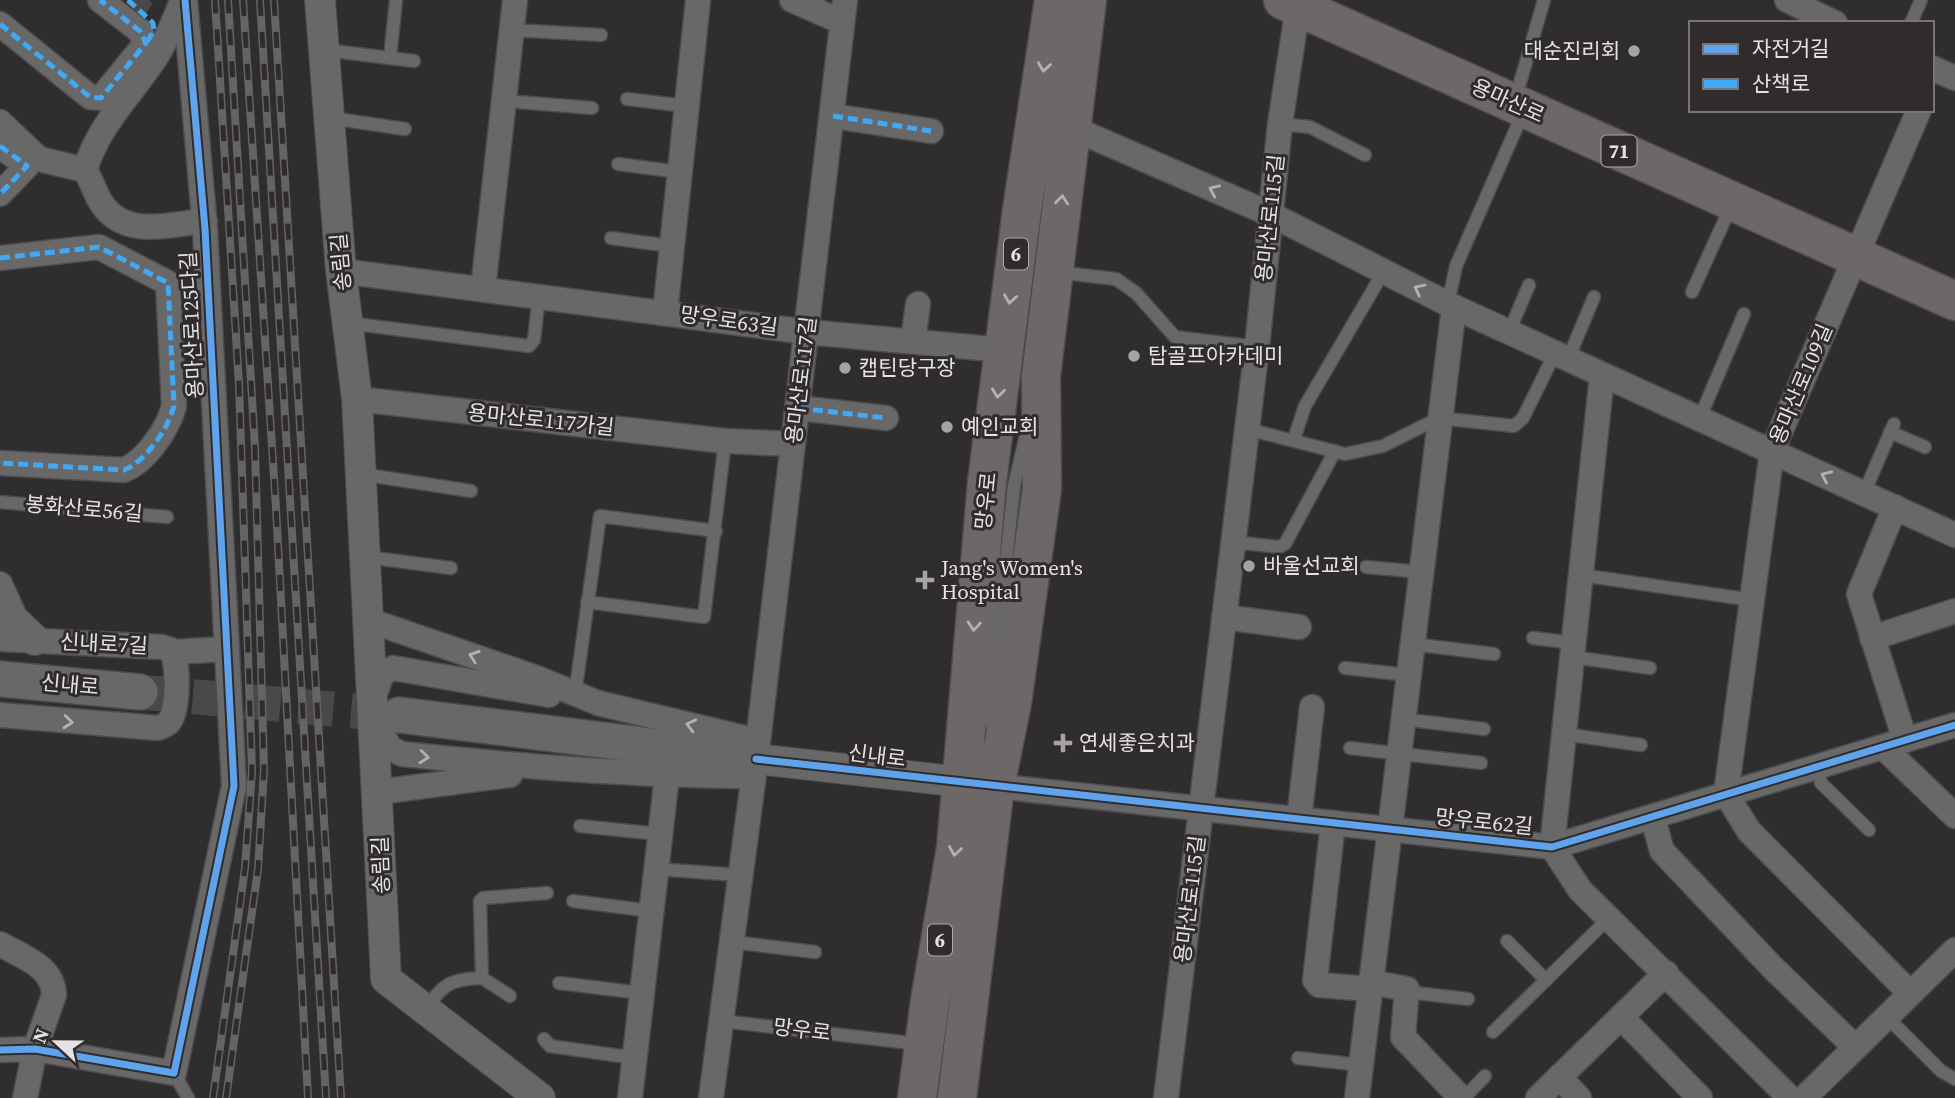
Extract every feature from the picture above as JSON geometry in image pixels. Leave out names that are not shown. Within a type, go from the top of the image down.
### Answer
[{"type":"main road","name":"망우로","points":[[957,1098],[979,784],[967,699],[1003,350],[1054,0]]},
{"type":"main road","name":"망우로","points":[[917,1098],[924,1045],[979,784],[1012,703],[1042,489],[1041,376],[1087,0]]},
{"type":"main road","name":"용마산로","points":[[1294,2],[1732,202],[1953,295]]},
{"type":"main road","name":"신내로","points":[[0,679],[139,692]]},
{"type":"main road","name":"신내로","points":[[382,711],[755,759]]},
{"type":"street","points":[[100,0],[140,31],[146,43]]},
{"type":"street","points":[[85,170],[103,126],[155,60],[183,0]]},
{"type":"street","name":"용마산로125다길","points":[[174,1073],[234,786],[205,221],[183,0]]},
{"type":"street","name":"송림길","points":[[320,0],[341,271],[357,399],[368,620],[382,711],[378,792],[386,979],[533,1096]]},
{"type":"street","points":[[483,289],[515,0]]},
{"type":"street","points":[[665,313],[698,0]]},
{"type":"street","points":[[792,0],[843,11]]},
{"type":"street","points":[[1787,0],[1831,21]]},
{"type":"street","name":"용마산로115길","points":[[1166,1098],[1257,347],[1294,2]]},
{"type":"street","name":"용마산로117길","points":[[711,1098],[798,408],[843,11]]},
{"type":"street","points":[[0,24],[90,97],[101,98],[154,31],[153,23],[146,13]]},
{"type":"street","points":[[1855,256],[1918,112]]},
{"type":"street","points":[[833,116],[931,131]]},
{"type":"street","points":[[0,122],[39,159],[85,170],[100,201],[123,223],[134,228],[205,221]]},
{"type":"street","points":[[1070,127],[1270,214],[1451,306],[1699,421],[1772,451],[1955,535]]},
{"type":"street","points":[[0,146],[27,166],[0,194]]},
{"type":"street","points":[[0,202],[39,159]]},
{"type":"street","points":[[0,258],[99,247],[168,283],[174,406],[170,421],[135,466],[124,470],[0,463]]},
{"type":"street","name":"용마산로109길","points":[[1726,794],[1772,451],[1855,256]]},
{"type":"street","name":"망우로63길","points":[[341,271],[807,332],[1003,350]]},
{"type":"street","points":[[913,341],[918,304]]},
{"type":"street","points":[[1357,1098],[1451,306]]},
{"type":"street","points":[[1602,375],[1552,847],[1580,890],[1790,1098]]},
{"type":"street","name":"용마산로117가길","points":[[357,399],[726,441],[793,444]]},
{"type":"street","points":[[798,408],[886,418]]},
{"type":"street","points":[[1895,507],[1859,591],[1872,638],[1894,743],[1955,816]]},
{"type":"street","points":[[0,584],[19,637]]},
{"type":"street","points":[[0,607],[19,637]]},
{"type":"street","points":[[1872,638],[1955,611]]},
{"type":"street","points":[[1224,617],[1298,627]]},
{"type":"street","points":[[368,620],[755,759]]},
{"type":"street","name":"신내로7길","points":[[0,715],[158,728],[168,723],[175,707],[176,660],[173,652],[155,647],[19,637]]},
{"type":"street","points":[[173,652],[225,649]]},
{"type":"street","points":[[587,699],[393,668],[382,674],[382,711],[390,748],[399,754],[552,769],[667,776],[755,759]]},
{"type":"street","points":[[1299,819],[1312,707]]},
{"type":"street","name":"망우로62길","points":[[979,784],[1552,847],[1653,819],[1726,794],[1955,725]]},
{"type":"street","name":"신내로","points":[[755,759],[979,784]]},
{"type":"street","points":[[378,792],[552,769]]},
{"type":"street","points":[[630,1098],[667,776]]},
{"type":"street","points":[[1726,794],[1749,831],[1910,993]]},
{"type":"street","points":[[1653,819],[1662,851],[1773,968],[1855,1046]]},
{"type":"street","points":[[1333,823],[1315,981],[1319,985],[1402,987],[1407,992],[1403,1037],[1463,1098]]},
{"type":"street","points":[[0,944],[45,970],[51,978],[54,995],[35,1049],[25,1098]]},
{"type":"street","points":[[1804,1098],[1955,950]]},
{"type":"street","points":[[1538,1098],[1665,973]]},
{"type":"street","points":[[1620,1017],[1700,1098]]},
{"type":"street","points":[[0,1051],[35,1049],[174,1073]]},
{"type":"street","points":[[1559,1077],[1579,1098]]},
{"type":"lane","points":[[390,58],[396,0]]},
{"type":"lane","points":[[1451,306],[1456,266],[1519,106],[1544,0]]},
{"type":"lane","points":[[1912,21],[1921,0]]},
{"type":"lane","points":[[512,30],[601,35]]},
{"type":"lane","points":[[325,50],[414,61]]},
{"type":"lane","points":[[626,99],[686,106]]},
{"type":"lane","points":[[504,101],[592,108]]},
{"type":"lane","points":[[330,118],[405,129]]},
{"type":"lane","points":[[1280,124],[1310,127],[1365,155]]},
{"type":"lane","points":[[618,164],[679,172]]},
{"type":"lane","points":[[1692,292],[1732,202]]},
{"type":"lane","points":[[611,238],[670,246]]},
{"type":"lane","points":[[1055,257],[1116,279],[1136,293],[1175,337],[1257,347]]},
{"type":"lane","points":[[1294,439],[1305,406],[1384,271]]},
{"type":"lane","points":[[1509,332],[1529,285]]},
{"type":"lane","points":[[348,323],[529,346],[534,340],[539,296]]},
{"type":"lane","points":[[1247,429],[1356,454],[1382,446],[1439,418],[1517,425],[1561,356],[1594,296]]},
{"type":"lane","points":[[1699,421],[1744,314]]},
{"type":"lane","points":[[1864,493],[1892,428],[1925,447]]},
{"type":"lane","points":[[587,602],[704,617],[726,441]]},
{"type":"lane","points":[[1233,542],[1279,547],[1285,544],[1335,451]]},
{"type":"lane","points":[[361,474],[471,491]]},
{"type":"lane","name":"봉화산로56길","points":[[0,502],[167,517]]},
{"type":"lane","points":[[587,699],[587,602],[600,516],[716,531]]},
{"type":"lane","points":[[365,557],[452,568]]},
{"type":"lane","points":[[1366,566],[1420,572]]},
{"type":"lane","points":[[1581,575],[1661,585],[1667,590],[1752,600]]},
{"type":"lane","points":[[1533,638],[1650,668]]},
{"type":"lane","points":[[1412,644],[1494,654]]},
{"type":"lane","points":[[1345,668],[1408,675]]},
{"type":"lane","points":[[1402,719],[1484,729]]},
{"type":"lane","points":[[1564,734],[1641,746]]},
{"type":"lane","points":[[1350,748],[1481,763]]},
{"type":"lane","points":[[1818,766],[1821,783],[1869,830]]},
{"type":"lane","points":[[580,826],[659,834]]},
{"type":"lane","points":[[655,869],[740,875]]},
{"type":"lane","points":[[482,978],[480,901],[487,897],[547,893]]},
{"type":"lane","points":[[573,901],[650,911]]},
{"type":"lane","points":[[1493,1032],[1609,918]]},
{"type":"lane","points":[[1507,941],[1546,980]]},
{"type":"lane","points":[[732,942],[815,952]]},
{"type":"lane","points":[[425,1010],[446,985],[461,978],[482,978],[510,996]]},
{"type":"lane","points":[[559,984],[641,993]]},
{"type":"lane","points":[[1407,992],[1468,999]]},
{"type":"lane","points":[[1886,1016],[1941,1071],[1955,1079]]},
{"type":"lane","name":"망우로","points":[[722,1021],[924,1045]]},
{"type":"lane","points":[[544,1039],[550,1046],[635,1058]]},
{"type":"lane","points":[[1298,1058],[1361,1065]]},
{"type":"lane","points":[[174,1073],[188,1098]]},
{"type":"lane","points":[[1463,1098],[1485,1076]]},
{"type":"tunnel","points":[[128,0],[146,13]]},
{"type":"tunnel","points":[[140,692],[399,715]]},
{"type":"railway","points":[[213,1098],[245,868],[252,771],[239,384],[215,0]]},
{"type":"railway","points":[[226,1098],[258,869],[264,769],[255,448],[228,0]]},
{"type":"railway","points":[[243,0],[276,508],[308,1098]]},
{"type":"railway","points":[[260,0],[326,1098]]},
{"type":"railway","points":[[274,0],[341,1098]]},
{"type":"marked path","points":[[0,24],[90,97],[101,98],[146,43],[140,31],[100,0]]},
{"type":"marked path","points":[[128,0],[153,23],[154,31],[146,43]]},
{"type":"marked path","points":[[833,116],[931,131]]},
{"type":"marked path","points":[[0,146],[27,166],[0,194]]},
{"type":"marked path","points":[[0,258],[99,247],[168,283],[174,406],[167,424],[148,452],[124,470],[0,463]]},
{"type":"marked path","points":[[798,408],[886,418]]},
{"type":"cycle path","points":[[0,1050],[35,1049],[174,1073],[234,786],[205,229],[185,0]]},
{"type":"cycle path","points":[[756,759],[1552,847],[1955,725]]},
{"type":"place","name":"대순진리회","points":[[1634,51]]},
{"type":"place","name":"탑골프아카데미","points":[[1134,356]]},
{"type":"place","name":"캡틴당구장","points":[[845,368]]},
{"type":"place","name":"예인교회","points":[[947,427]]},
{"type":"place","name":"바울선교회","points":[[1249,566]]},
{"type":"place","name":"Jang's Women's Hospital","points":[[925,580]]},
{"type":"place","name":"연세좋은치과","points":[[1063,743]]}]
